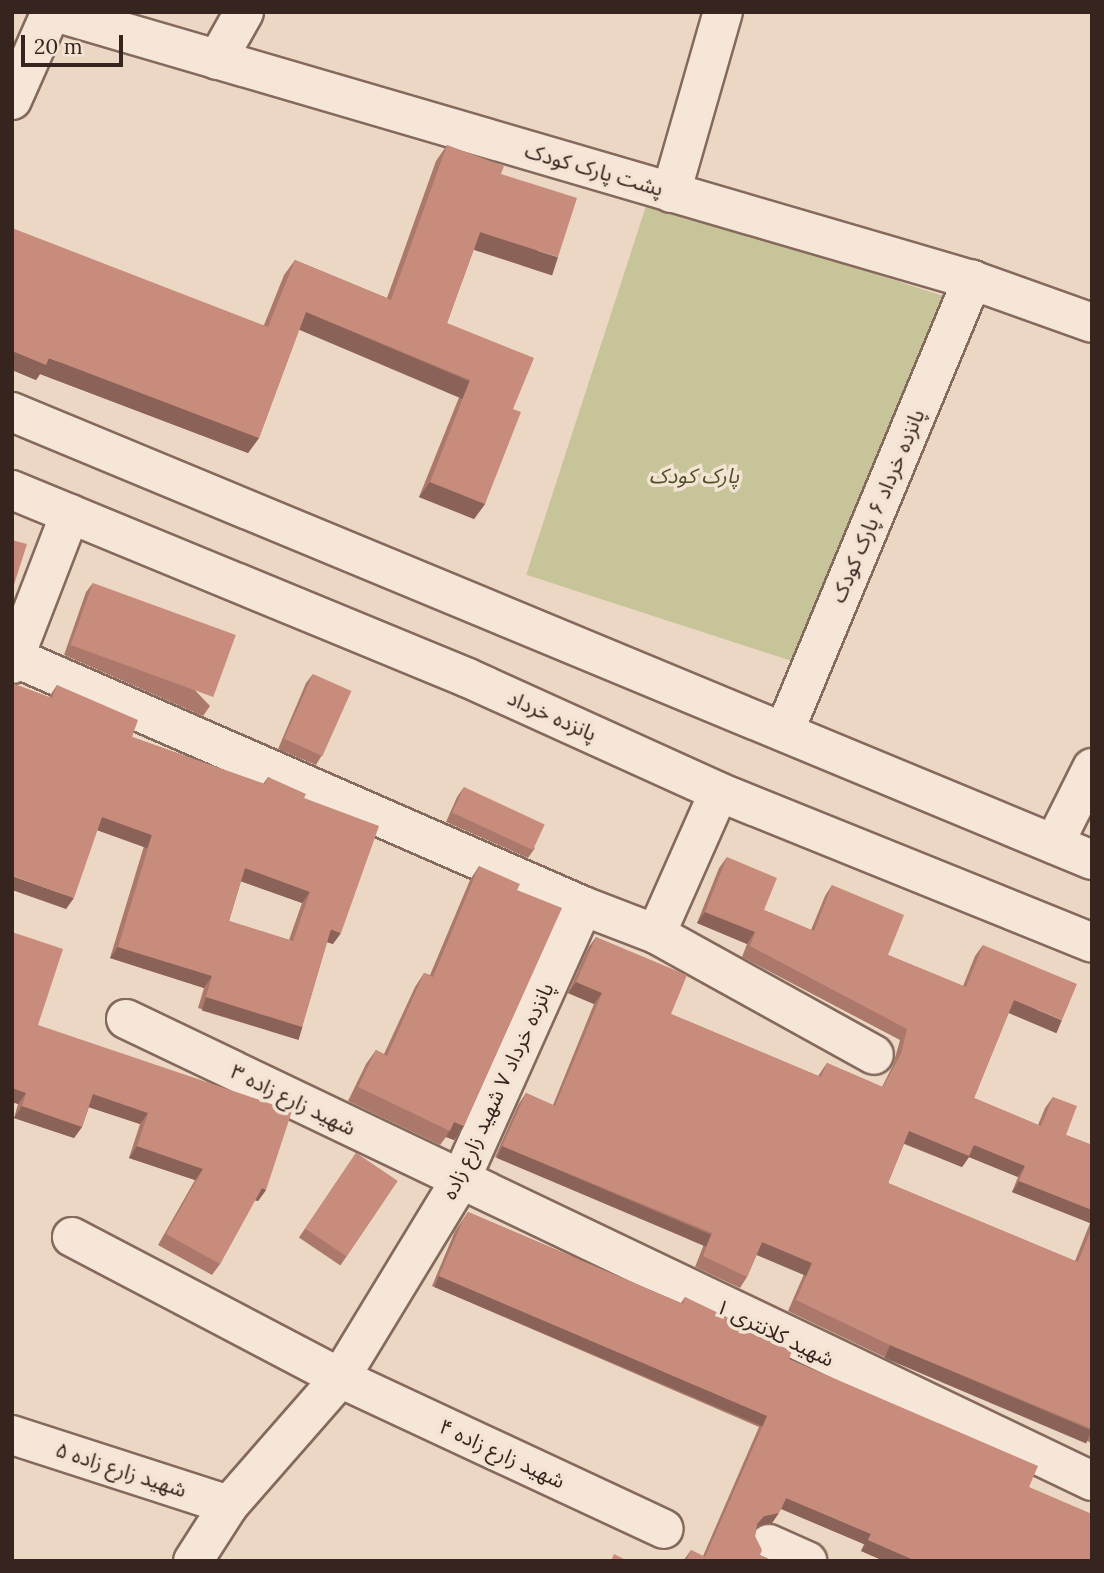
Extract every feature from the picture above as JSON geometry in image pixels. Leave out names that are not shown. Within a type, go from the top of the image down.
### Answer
[{"type":"street","name":"پشت پارک کودک","points":[[53,12],[972,281],[1092,324]]},
{"type":"street","points":[[12,100],[53,12]]},
{"type":"street","points":[[217,60],[244,12]]},
{"type":"street","points":[[671,192],[723,12]]},
{"type":"street","name":"پانزده خرداد ۶ پارک کودک","points":[[784,732],[972,281]]},
{"type":"street","points":[[12,412],[1092,860]]},
{"type":"street","name":"پانزده خرداد","points":[[12,490],[468,678],[719,792],[1092,943]]},
{"type":"street","points":[[70,514],[14,661],[583,906],[656,934],[874,1055]]},
{"type":"street","points":[[1054,844],[1092,768]]},
{"type":"street","points":[[656,934],[719,792]]},
{"type":"street","name":"پانزده خرداد ۷ شهید زارع زاده","points":[[193,1561],[229,1505],[340,1378],[460,1181],[583,906]]},
{"type":"street","name":"شهید زارع زاده ۳","points":[[126,1019],[460,1181]]},
{"type":"street","name":"شهید کلانتری ۱","points":[[460,1181],[1092,1481]]},
{"type":"street","name":"شهید زارع زاده ۴","points":[[72,1237],[340,1378],[664,1529]]},
{"type":"street","name":"شهید زارع زاده ۵","points":[[12,1435],[229,1505]]},
{"type":"street","points":[[769,1544],[807,1561]]},
{"type":"green space","name":"پارک کودک","points":[[648,200],[945,296],[823,671],[526,575]]},
{"type":"building","points":[[447,145],[504,166],[501,174],[577,198],[558,257],[480,232],[447,323],[534,358],[513,409],[521,412],[485,504],[430,482],[470,380],[306,312],[259,438],[49,358],[46,365],[12,351],[12,228],[268,327],[295,260],[391,300]]},
{"type":"building","points":[[12,540],[27,544],[12,591]]},
{"type":"building","points":[[93,583],[236,635],[213,697],[70,645]]},
{"type":"building","points":[[313,674],[351,691],[322,756],[284,739]]},
{"type":"building","points":[[12,683],[52,698],[57,685],[138,720],[132,737],[265,784],[268,777],[306,794],[304,798],[379,826],[341,933],[331,929],[302,1027],[206,997],[212,976],[118,947],[152,835],[102,817],[74,898],[12,876]],"holes":[[[245,868],[310,892],[293,941],[229,921]]]},
{"type":"building","points":[[464,787],[545,825],[533,850],[452,812]]},
{"type":"building","points":[[727,857],[777,878],[764,910],[814,931],[832,885],[904,915],[888,955],[966,987],[983,945],[1077,984],[1062,1020],[1014,1000],[974,1098],[1041,1126],[1053,1097],[1077,1106],[1066,1135],[1092,1145],[1092,1210],[1019,1181],[1025,1166],[974,1145],[969,1156],[909,1131],[888,1183],[1078,1262],[1092,1227],[1092,1429],[890,1345],[796,1300],[812,1263],[762,1242],[747,1277],[703,1256],[712,1233],[502,1146],[526,1093],[555,1106],[602,993],[576,982],[596,937],[687,975],[671,1014],[821,1077],[827,1063],[883,1087],[901,1054],[907,1029],[750,946],[755,932],[705,912]]},
{"type":"building","points":[[479,866],[520,884],[517,890],[562,908],[464,1126],[454,1122],[450,1131],[358,1087],[376,1050],[387,1056],[424,973],[433,977]]},
{"type":"building","points":[[12,932],[63,949],[38,1025],[292,1111],[266,1190],[262,1188],[220,1264],[166,1234],[203,1169],[137,1146],[148,1113],[93,1094],[82,1127],[22,1106],[26,1093],[12,1088]]},
{"type":"building","points":[[356,1153],[397,1181],[347,1256],[305,1228]]},
{"type":"building","points":[[468,1212],[683,1304],[685,1297],[731,1319],[729,1323],[792,1351],[789,1359],[1038,1466],[1029,1487],[1092,1514],[1092,1561],[916,1561],[868,1540],[871,1534],[786,1498],[779,1513],[764,1516],[757,1524],[755,1536],[762,1550],[760,1555],[773,1561],[686,1561],[691,1550],[705,1557],[767,1416],[439,1276]]},
{"type":"building","points":[[614,1554],[628,1561],[611,1561]]}]
